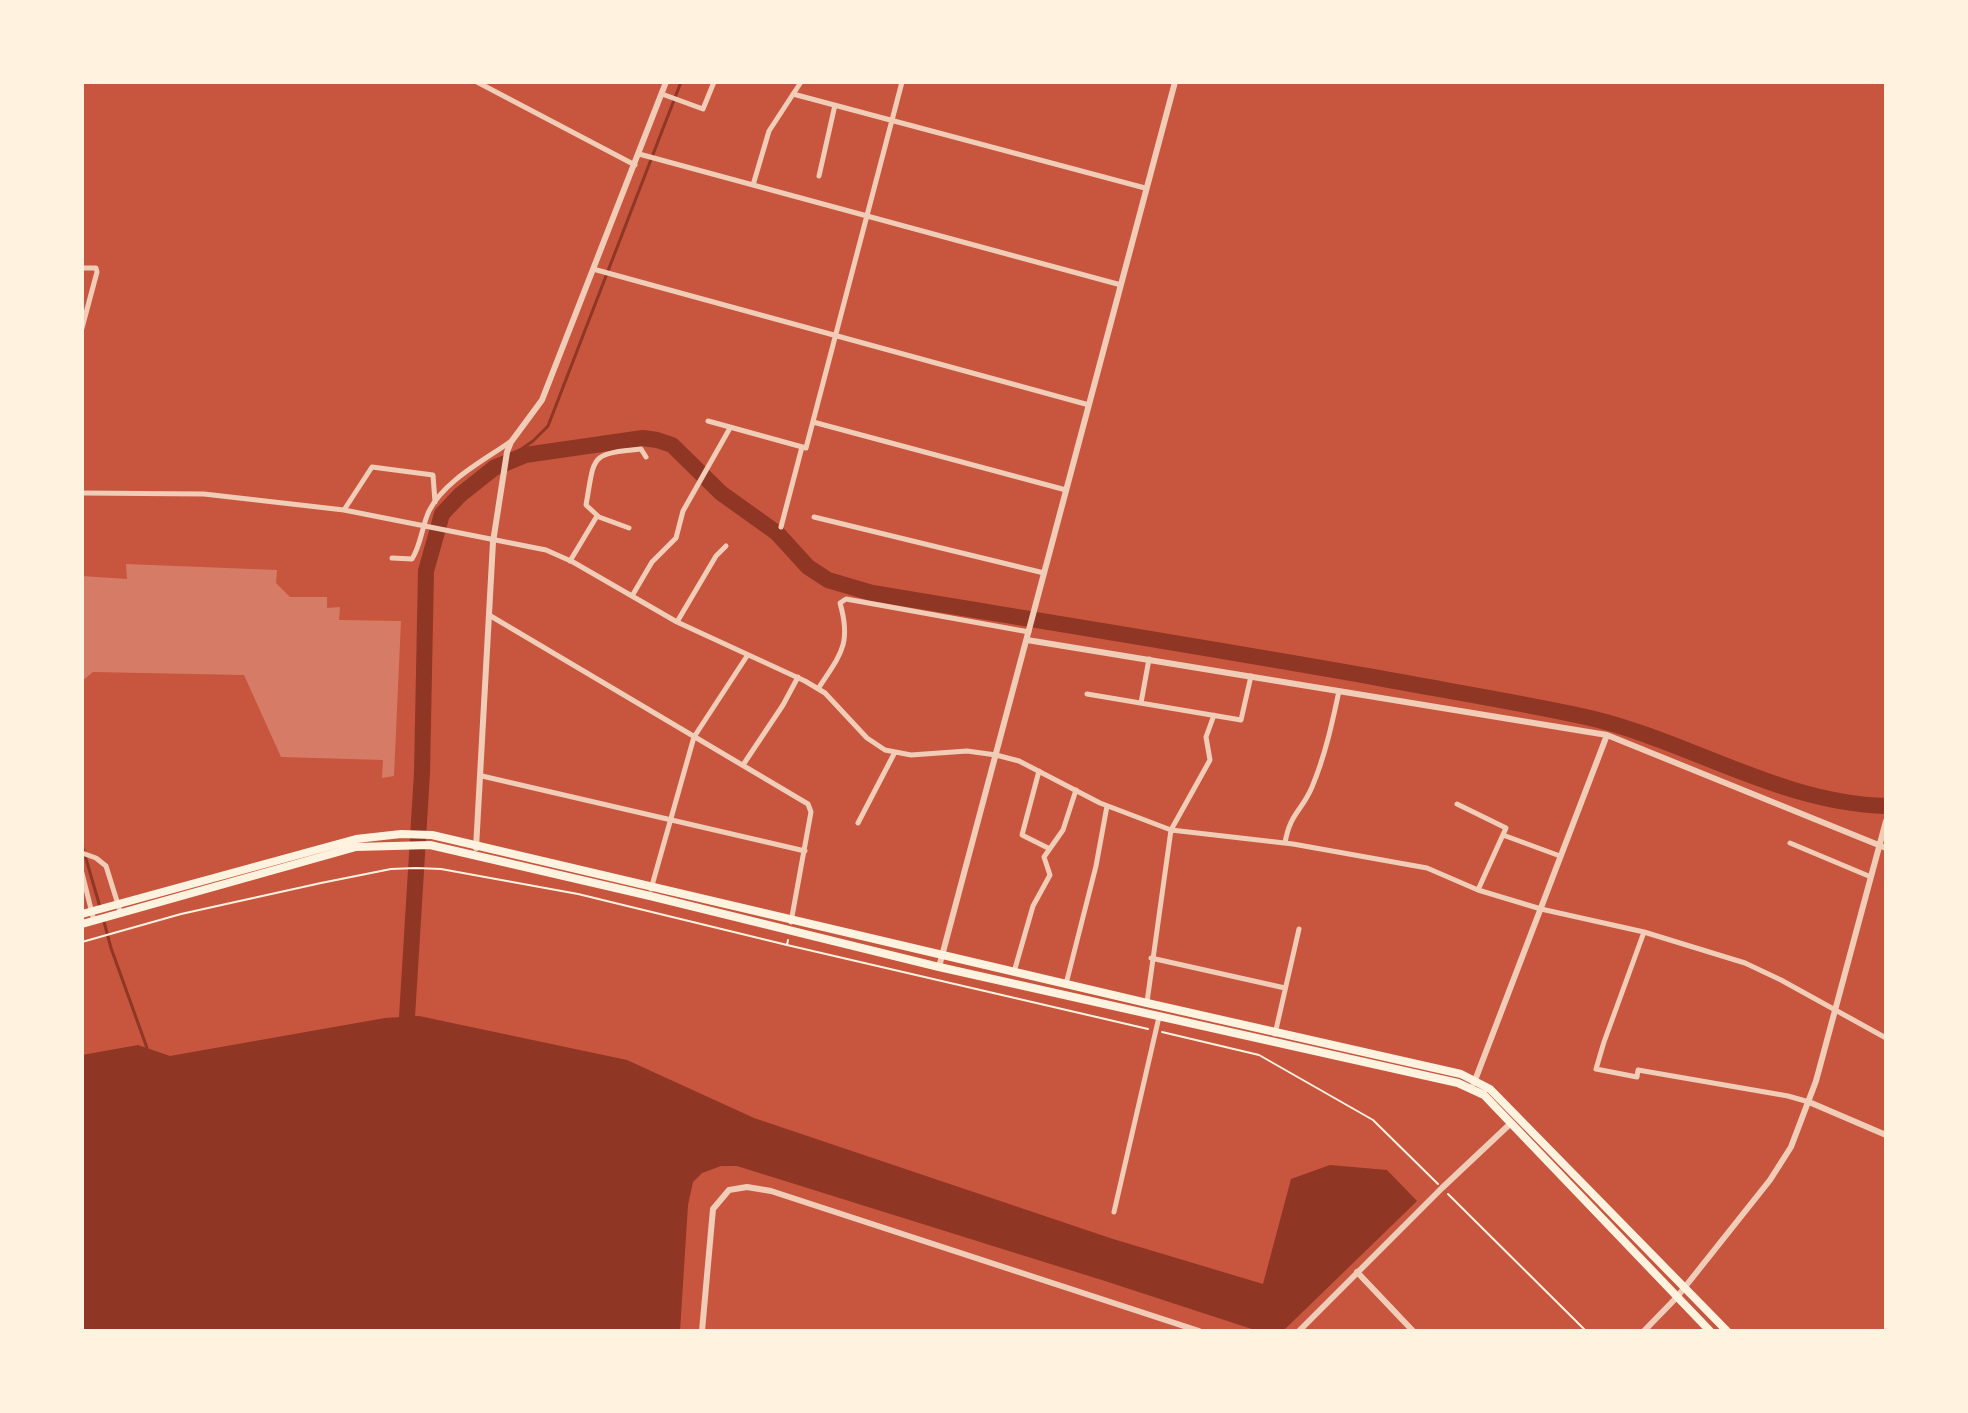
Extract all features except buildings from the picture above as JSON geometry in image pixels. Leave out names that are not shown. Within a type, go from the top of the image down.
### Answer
[{"type":"highway","points":[[120,909],[356,839],[401,834],[432,835],[476,850],[791,925],[939,967],[1159,1017],[1274,1037]]},
{"type":"highway","points":[[82,924],[93,915],[356,847],[401,844],[476,850]]},
{"type":"highway","points":[[791,925],[942,955],[1147,1003],[1490,1089],[1727,1331]]},
{"type":"highway","points":[[1473,1084],[1710,1331]]},
{"type":"street","points":[[477,82],[635,165]]},
{"type":"street","points":[[476,850],[493,542],[507,452],[542,400],[666,82]]},
{"type":"street","points":[[662,94],[703,109],[714,82]]},
{"type":"street","points":[[753,185],[769,131],[801,82]]},
{"type":"street","points":[[708,421],[806,448],[902,82]]},
{"type":"street","points":[[939,967],[1175,82]]},
{"type":"street","points":[[793,94],[1145,188]]},
{"type":"street","points":[[819,176],[835,105]]},
{"type":"street","points":[[639,154],[1121,285]]},
{"type":"street","points":[[82,268],[96,268],[97,272],[82,328]]},
{"type":"street","points":[[593,269],[1089,405]]},
{"type":"street","points":[[813,422],[1066,490]]},
{"type":"street","points":[[632,596],[652,562],[676,538],[683,511],[697,482],[730,428]]},
{"type":"street","points":[[392,558],[412,559],[435,503],[472,469],[511,442]]},
{"type":"street","points":[[781,527],[802,447]]},
{"type":"street","points":[[629,528],[597,516],[586,505],[599,456],[604,452],[641,449],[646,457]]},
{"type":"street","points":[[344,510],[372,467],[433,475],[435,503]]},
{"type":"street","points":[[82,493],[204,494],[344,510],[493,542],[546,550],[677,622],[798,677],[818,689],[867,738],[885,750],[911,755],[967,751],[996,755],[1019,761],[1107,806],[1171,830],[1285,843],[1427,868],[1478,890],[1541,909],[1644,932],[1745,963],[1886,1038]]},
{"type":"street","points":[[570,561],[597,516]]},
{"type":"street","points":[[814,517],[1044,573]]},
{"type":"street","points":[[677,622],[716,556],[726,546]]},
{"type":"street","points":[[818,689],[846,639],[846,621],[840,603],[846,599],[1149,659],[1607,735],[1883,847]]},
{"type":"street","points":[[489,615],[808,804],[811,812],[791,925]]},
{"type":"street","points":[[651,891],[694,737],[747,656]]},
{"type":"street","points":[[1141,703],[1149,659]]},
{"type":"street","points":[[1087,694],[1241,720],[1251,676]]},
{"type":"street","points":[[743,765],[798,677]]},
{"type":"street","points":[[1285,843],[1288,825],[1310,792],[1326,749],[1339,691]]},
{"type":"street","points":[[1147,1003],[1171,830],[1210,760],[1206,737],[1214,715]]},
{"type":"street","points":[[1473,1084],[1607,735]]},
{"type":"street","points":[[858,823],[895,752]]},
{"type":"street","points":[[1039,771],[1022,835],[1049,848]]},
{"type":"street","points":[[482,776],[805,851]]},
{"type":"street","points":[[1014,972],[1033,906],[1050,875],[1044,857],[1063,830],[1076,790]]},
{"type":"street","points":[[1457,804],[1506,828],[1478,890]]},
{"type":"street","points":[[1066,985],[1096,866],[1107,806]]},
{"type":"street","points":[[1644,1331],[1685,1287],[1770,1180],[1791,1147],[1809,1102],[1871,877],[1883,847],[1886,821]]},
{"type":"street","points":[[1503,835],[1560,856]]},
{"type":"street","points":[[1790,843],[1871,877]]},
{"type":"street","points":[[82,853],[106,866],[120,909]]},
{"type":"street","points":[[82,873],[93,915]]},
{"type":"street","points":[[1274,1037],[1299,929]]},
{"type":"street","points":[[1644,932],[1596,1069],[1637,1077],[1638,1070],[1788,1096],[1886,1135]]},
{"type":"street","points":[[1151,958],[1285,988]]},
{"type":"street","points":[[1114,1212],[1159,1017]]},
{"type":"street","points":[[1299,1331],[1510,1124]]},
{"type":"street","points":[[702,1331],[713,1209],[729,1190],[747,1187],[771,1191],[1199,1331]]},
{"type":"street","points":[[1357,1272],[1413,1331]]},
{"type":"path","points":[[82,942],[181,914],[391,869],[441,869],[578,894],[1259,1055],[1373,1120],[1586,1331]]},
{"type":"path","points":[[787,945],[791,925]]},
{"type":"shaded area","points":[[419,1016],[627,1060],[754,1118],[1113,1239],[1263,1284],[1291,1179],[1330,1165],[1387,1170],[1417,1201],[1283,1331],[1258,1331],[737,1166],[721,1166],[702,1173],[693,1182],[688,1205],[680,1331],[82,1331],[82,1055],[138,1045],[170,1056],[385,1018]]},
{"type":"waterway","points":[[494,468],[533,441],[548,426],[681,82]]},
{"type":"waterway","points":[[407,1017],[422,773],[426,571],[442,514],[494,468],[525,455],[643,438],[672,445],[721,493],[777,533],[808,567],[828,580],[872,593],[1316,667],[1586,717],[1624,727],[1808,794],[1886,806]]},
{"type":"waterway","points":[[82,845],[100,907]]},
{"type":"waterway","points":[[103,918],[147,1048]]}]
